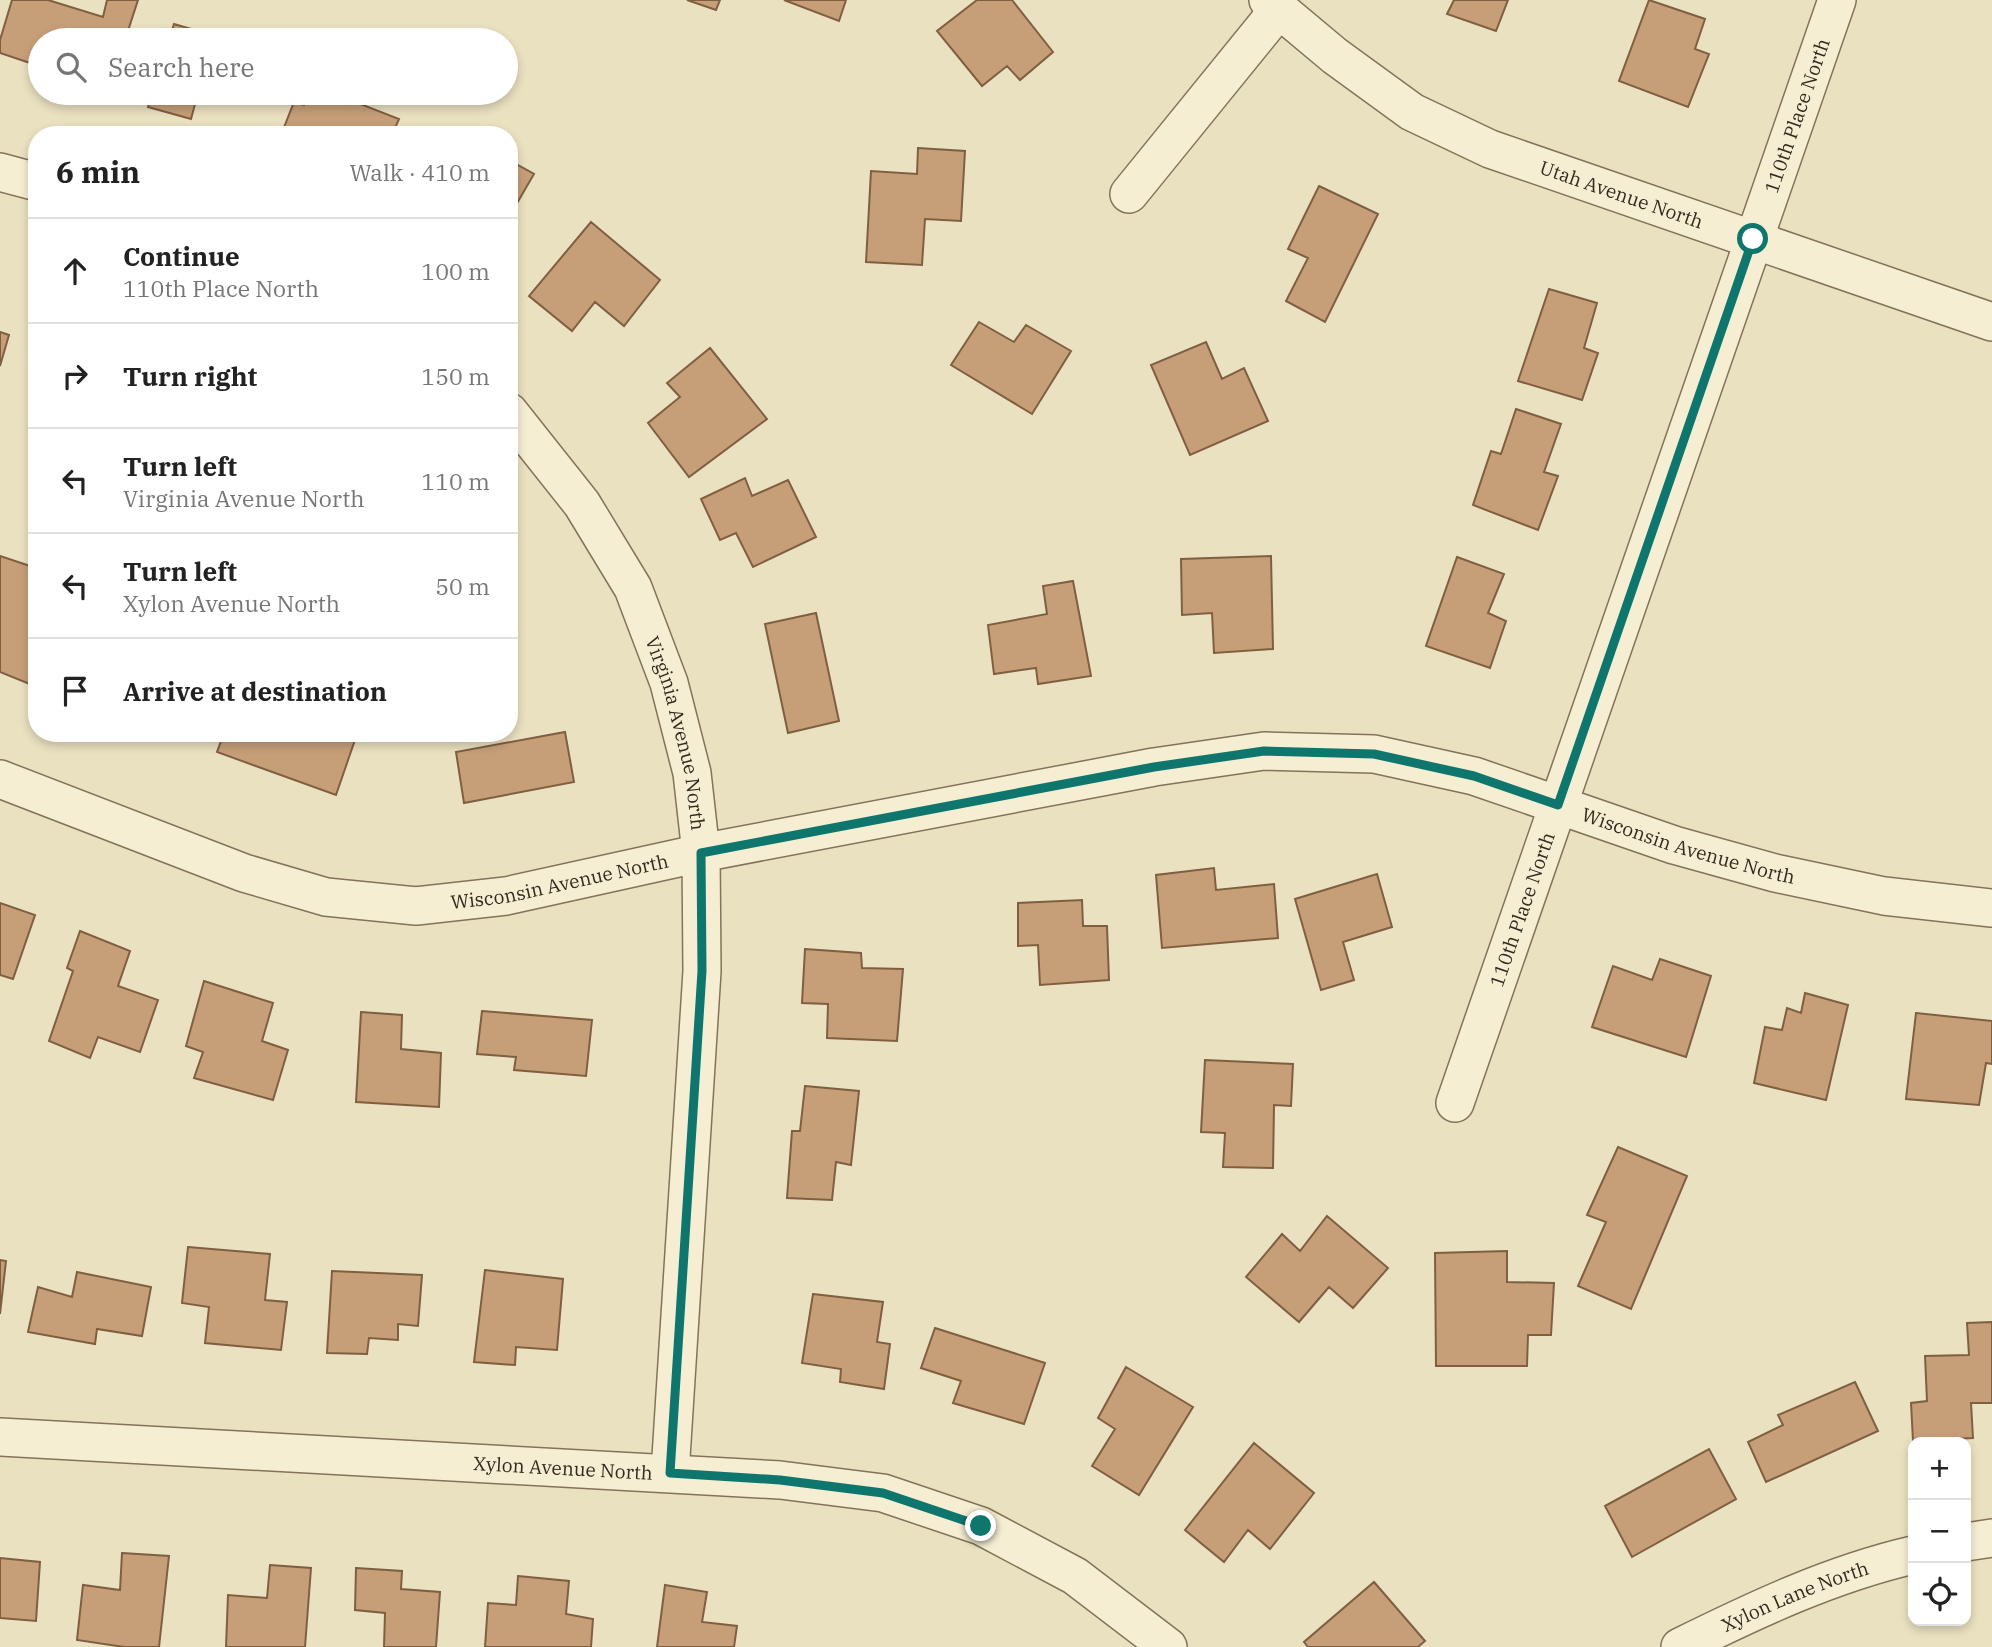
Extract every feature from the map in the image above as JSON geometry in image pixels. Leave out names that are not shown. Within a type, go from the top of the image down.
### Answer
[{"type":"street","name":"110th Place North","points":[[1455,1103],[1837,0]]},
{"type":"street","name":"Utah Avenue North","points":[[1129,194],[1274,4],[1335,55],[1412,112],[1490,149],[1992,322]]},
{"type":"street","points":[[0,172],[28,180]]},
{"type":"street","name":"Virginia Avenue North","points":[[518,421],[582,504],[633,588],[669,682],[692,773],[701,853],[702,971],[670,1473]]},
{"type":"street","name":"Wisconsin Avenue North","points":[[0,779],[244,873],[326,897],[416,906],[506,896],[701,853],[1140,770],[1264,751],[1374,754],[1474,776],[1674,845],[1775,873],[1885,896],[1992,908]]},
{"type":"street","name":"Xylon Avenue North","points":[[0,1437],[670,1473],[780,1480],[883,1493],[981,1526],[1075,1576],[1168,1647]]},
{"type":"street","points":[[1971,1541],[1992,1538]]},
{"type":"street","name":"Xylon Lane North","points":[[1680,1647],[1754,1611],[1864,1566],[1908,1556]]},
{"type":"building","points":[[12,0],[48,0],[103,17],[107,0],[138,0],[129,28],[28,28],[28,62],[0,53],[0,40]]},
{"type":"building","points":[[687,0],[720,0],[716,10]]},
{"type":"building","points":[[784,0],[846,0],[839,21]]},
{"type":"building","points":[[977,0],[1012,0],[1053,52],[1020,80],[1007,66],[982,86],[937,31]]},
{"type":"building","points":[[1454,0],[1508,0],[1496,31],[1447,14]]},
{"type":"building","points":[[1649,0],[1705,19],[1695,49],[1709,54],[1688,107],[1619,81]]},
{"type":"building","points":[[149,105],[195,105],[191,119]]},
{"type":"building","points":[[293,105],[363,105],[399,119],[396,126],[285,126]]},
{"type":"building","points":[[918,148],[965,151],[961,221],[925,219],[922,265],[866,262],[871,171],[917,174]]},
{"type":"building","points":[[518,165],[534,174],[518,202]]},
{"type":"building","points":[[1319,186],[1378,214],[1325,322],[1286,301],[1308,258],[1288,249]]},
{"type":"building","points":[[591,222],[660,280],[624,326],[595,302],[572,331],[529,296]]},
{"type":"building","points":[[1549,289],[1597,303],[1584,348],[1598,353],[1582,400],[1518,381]]},
{"type":"building","points":[[979,322],[1014,342],[1026,325],[1071,351],[1032,414],[951,365]]},
{"type":"building","points":[[0,332],[9,335],[0,366]]},
{"type":"building","points":[[1206,342],[1222,379],[1244,368],[1268,421],[1190,455],[1151,365]]},
{"type":"building","points":[[710,348],[767,419],[689,477],[648,423],[680,397],[667,383]]},
{"type":"building","points":[[1516,409],[1561,424],[1544,472],[1558,476],[1538,530],[1473,505],[1491,451],[1501,454]]},
{"type":"building","points":[[745,478],[752,496],[788,480],[816,537],[753,567],[736,533],[720,540],[701,499]]},
{"type":"building","points":[[0,556],[28,565],[28,683],[0,672]]},
{"type":"building","points":[[1271,556],[1273,649],[1214,653],[1212,613],[1182,615],[1181,559]]},
{"type":"building","points":[[1457,557],[1504,574],[1488,613],[1506,621],[1490,668],[1426,646]]},
{"type":"building","points":[[1073,581],[1091,676],[1038,684],[1036,668],[994,674],[988,625],[1047,614],[1043,586]]},
{"type":"building","points":[[816,613],[839,721],[788,733],[765,624]]},
{"type":"building","points":[[565,732],[574,782],[464,803],[456,752]]},
{"type":"building","points":[[221,742],[354,742],[336,795],[217,752]]},
{"type":"building","points":[[1214,868],[1216,890],[1274,884],[1278,938],[1162,948],[1156,875]]},
{"type":"building","points":[[1377,874],[1392,927],[1343,942],[1354,980],[1321,990],[1295,899]]},
{"type":"building","points":[[1082,900],[1083,926],[1107,926],[1109,980],[1040,985],[1038,945],[1018,946],[1018,903]]},
{"type":"building","points":[[0,903],[35,915],[13,979],[0,975]]},
{"type":"building","points":[[80,931],[130,951],[118,986],[158,1000],[140,1052],[98,1037],[90,1058],[49,1041],[73,971],[67,968]]},
{"type":"building","points":[[805,949],[861,953],[862,968],[903,969],[897,1041],[827,1038],[828,1004],[802,1003]]},
{"type":"building","points":[[1660,959],[1711,976],[1686,1057],[1592,1027],[1613,966],[1652,980]]},
{"type":"building","points":[[204,981],[273,1003],[262,1041],[288,1050],[273,1100],[194,1078],[203,1052],[186,1046]]},
{"type":"building","points":[[1805,993],[1848,1005],[1826,1100],[1754,1083],[1765,1027],[1782,1030],[1787,1008],[1801,1013]]},
{"type":"building","points":[[482,1011],[592,1020],[586,1076],[514,1070],[516,1057],[477,1054]]},
{"type":"building","points":[[361,1012],[402,1015],[401,1049],[441,1053],[439,1107],[356,1102]]},
{"type":"building","points":[[1916,1013],[1992,1021],[1992,1064],[1986,1063],[1979,1105],[1906,1099]]},
{"type":"building","points":[[1205,1060],[1293,1064],[1291,1106],[1274,1105],[1273,1168],[1223,1167],[1225,1133],[1201,1132]]},
{"type":"building","points":[[805,1086],[859,1091],[851,1165],[836,1162],[832,1200],[787,1198],[792,1131],[800,1131]]},
{"type":"building","points":[[1618,1147],[1687,1176],[1631,1309],[1578,1286],[1606,1222],[1587,1215]]},
{"type":"building","points":[[1327,1216],[1388,1268],[1353,1308],[1329,1287],[1299,1322],[1246,1277],[1282,1234],[1300,1251]]},
{"type":"building","points":[[188,1247],[270,1254],[265,1300],[287,1302],[281,1350],[205,1343],[209,1307],[182,1303]]},
{"type":"building","points":[[1507,1251],[1507,1282],[1554,1283],[1551,1335],[1528,1335],[1527,1366],[1436,1366],[1435,1253]]},
{"type":"building","points":[[0,1260],[6,1261],[0,1314]]},
{"type":"building","points":[[485,1270],[563,1279],[557,1350],[516,1347],[515,1365],[474,1362]]},
{"type":"building","points":[[332,1271],[422,1275],[418,1326],[398,1324],[398,1340],[369,1338],[367,1354],[327,1353]]},
{"type":"building","points":[[77,1272],[151,1287],[142,1336],[97,1329],[95,1344],[28,1332],[38,1287],[72,1297]]},
{"type":"building","points":[[813,1294],[883,1302],[877,1342],[890,1344],[884,1389],[840,1382],[841,1369],[802,1363]]},
{"type":"building","points":[[1992,1322],[1992,1403],[1971,1403],[1973,1438],[1913,1437],[1911,1403],[1927,1401],[1925,1356],[1969,1355],[1967,1323]]},
{"type":"building","points":[[935,1328],[1045,1363],[1024,1424],[953,1403],[961,1381],[921,1368]]},
{"type":"building","points":[[1126,1367],[1193,1407],[1139,1495],[1092,1466],[1115,1429],[1098,1418]]},
{"type":"building","points":[[1855,1382],[1878,1431],[1766,1482],[1748,1442],[1783,1425],[1778,1415]]},
{"type":"building","points":[[1254,1443],[1314,1493],[1270,1549],[1248,1530],[1224,1562],[1185,1530]]},
{"type":"building","points":[[1709,1449],[1736,1499],[1632,1557],[1605,1506]]},
{"type":"building","points":[[122,1553],[169,1556],[159,1647],[124,1647],[77,1640],[83,1585],[120,1590]]},
{"type":"building","points":[[0,1558],[40,1562],[36,1621],[0,1618]]},
{"type":"building","points":[[270,1565],[311,1568],[305,1647],[226,1647],[228,1595],[267,1598]]},
{"type":"building","points":[[356,1568],[402,1571],[401,1589],[440,1592],[436,1647],[384,1647],[385,1613],[355,1610]]},
{"type":"building","points":[[518,1576],[569,1581],[566,1614],[593,1619],[591,1647],[485,1647],[488,1603],[516,1605]]},
{"type":"building","points":[[1374,1582],[1425,1641],[1418,1647],[1308,1647],[1304,1642]]},
{"type":"building","points":[[665,1585],[707,1592],[702,1622],[737,1626],[734,1647],[657,1647]]},
{"type":"route","points":[[981,1526],[883,1493],[780,1480],[670,1473],[702,971],[701,853],[1154,767],[1264,751],[1374,754],[1474,776],[1558,805],[1753,239]]}]
